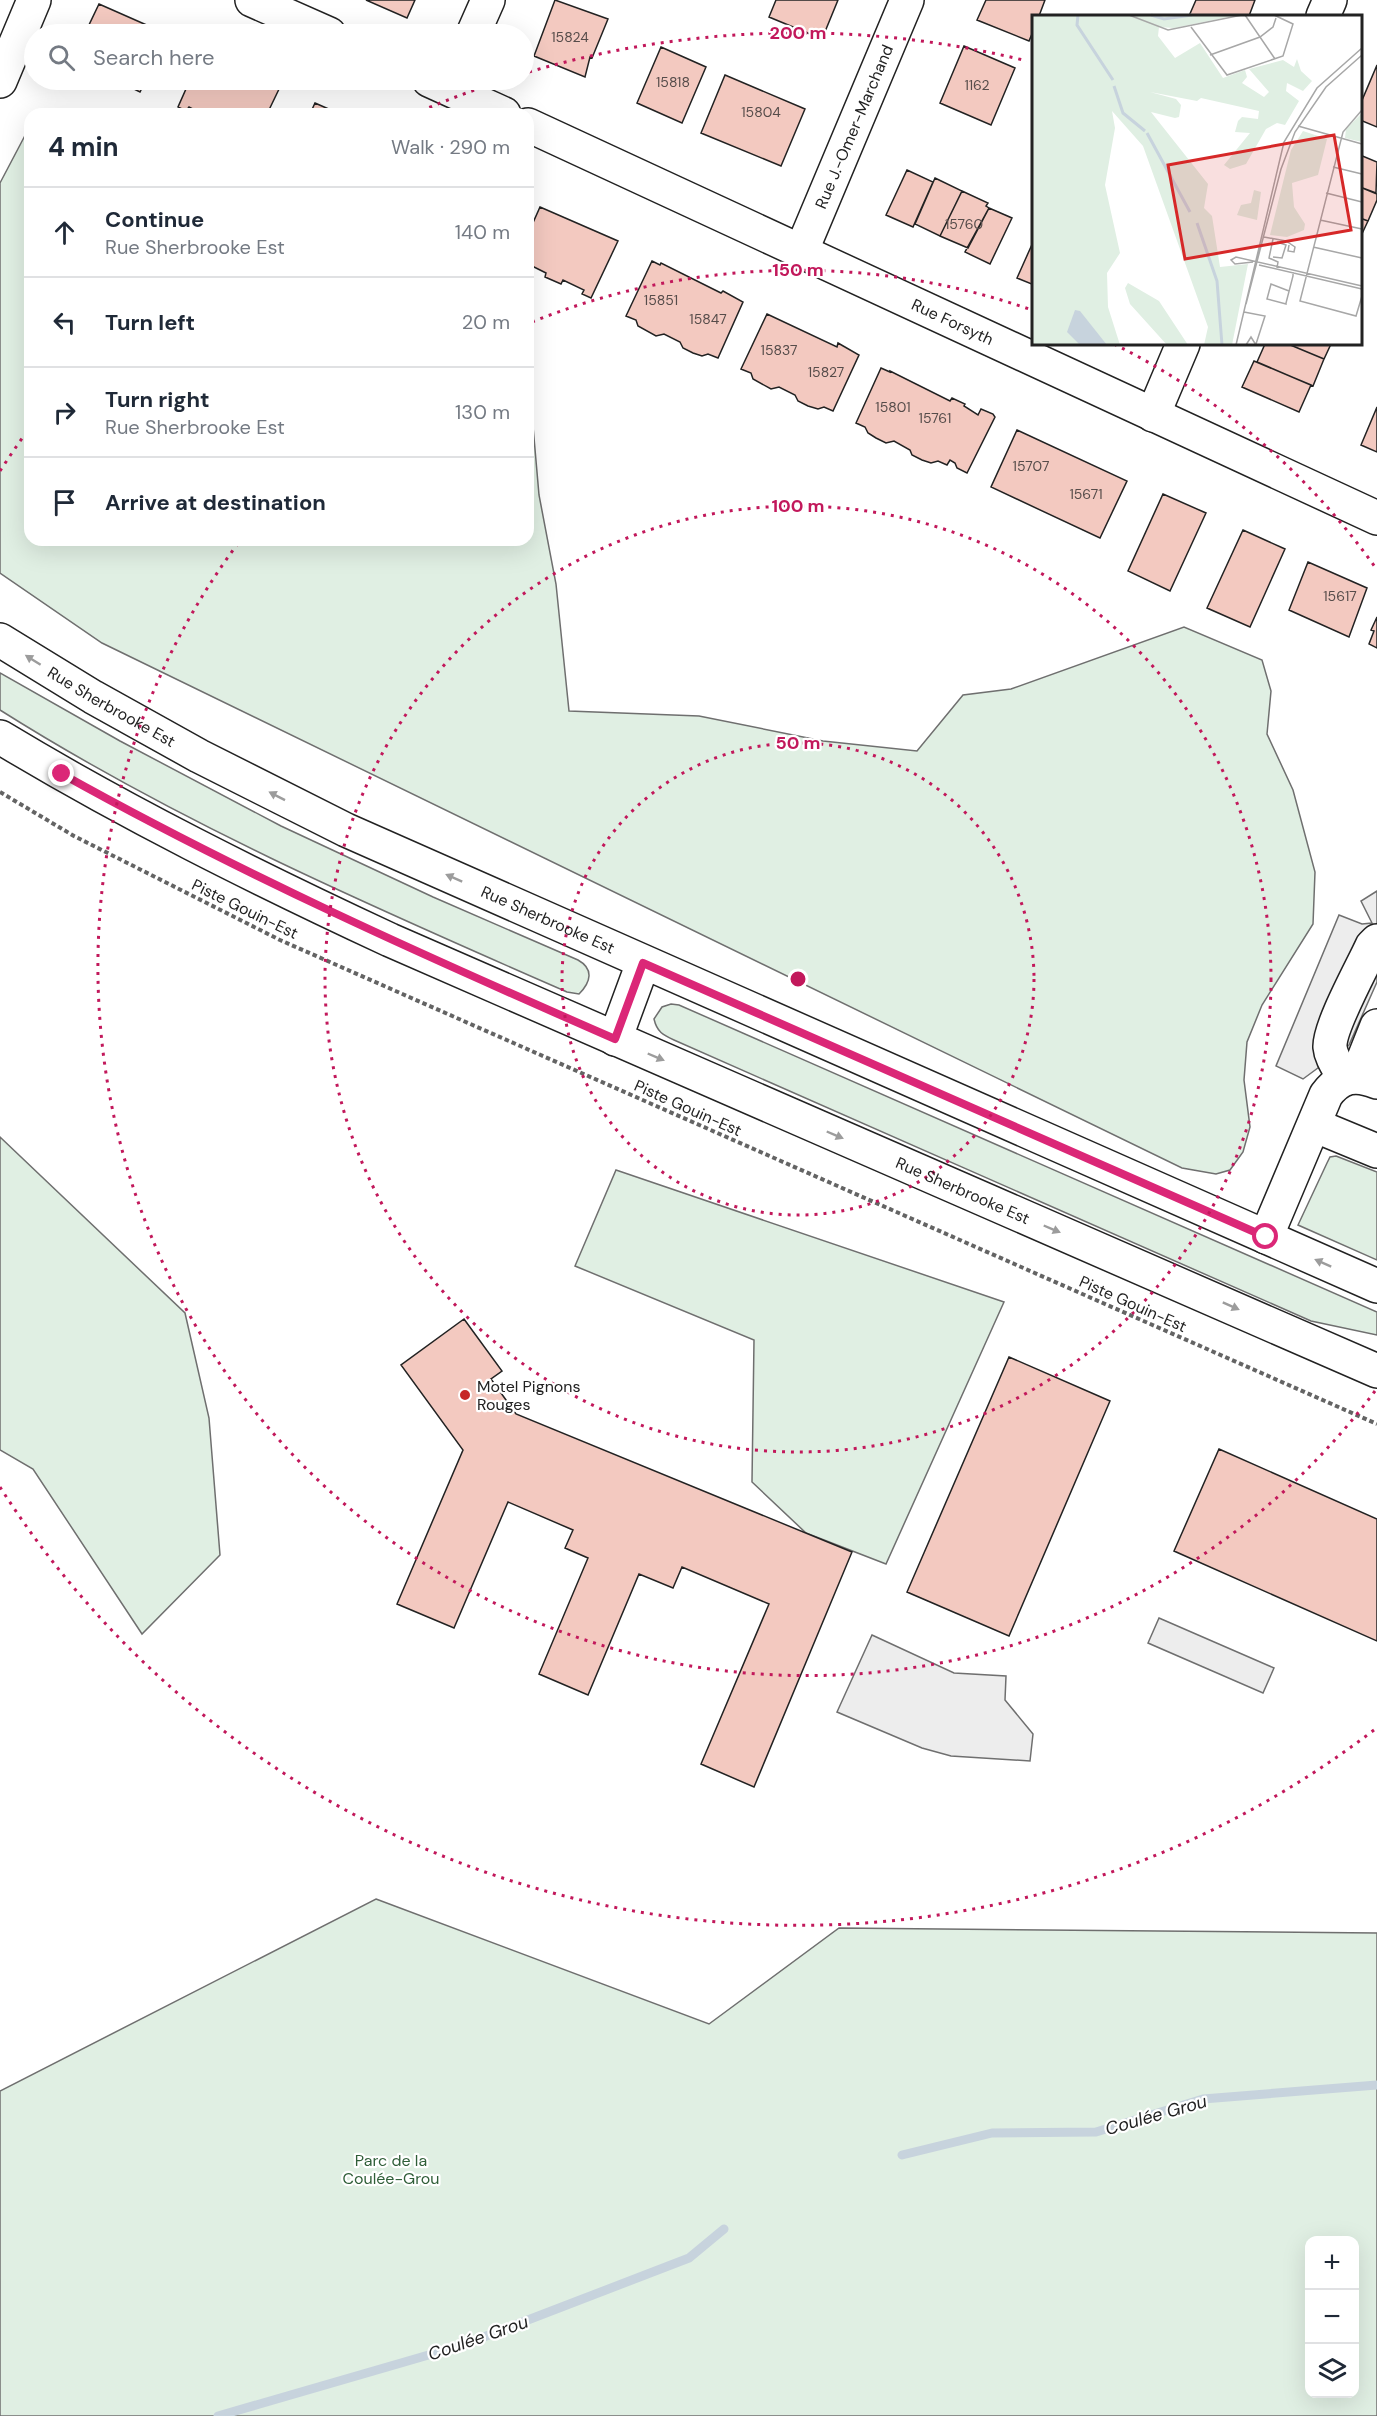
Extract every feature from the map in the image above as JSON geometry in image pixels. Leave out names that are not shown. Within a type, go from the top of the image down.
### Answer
[{"type":"main road","points":[[0,81],[34,0]]},
{"type":"main road","points":[[252,0],[306,24]]},
{"type":"main road","points":[[477,24],[488,0]]},
{"type":"main road","name":"Rue J.-Omer-Marchand","points":[[801,252],[907,0]]},
{"type":"main road","points":[[1323,15],[1330,0]]},
{"type":"main road","points":[[458,90],[493,108]]},
{"type":"main road","name":"Rue Forsyth","points":[[534,128],[1377,518]]},
{"type":"main road","points":[[1153,415],[1183,345]]},
{"type":"main road","name":"Rue Sherbrooke Est","points":[[0,640],[93,697],[199,756],[335,825],[1377,1286]]},
{"type":"main road","name":"Rue Sherbrooke Est","points":[[0,737],[147,822],[390,940],[1377,1371]]},
{"type":"main road","points":[[1359,1078],[1334,1060],[1330,1046],[1334,1029],[1372,946],[1377,942]]},
{"type":"main road","points":[[615,1039],[643,963]]},
{"type":"main road","points":[[1359,1078],[1377,1026]]},
{"type":"main road","points":[[1266,1237],[1326,1095],[1334,1085],[1359,1078]]},
{"type":"main road","points":[[1314,1125],[1377,1151]]},
{"type":"path","name":"Piste Gouin-Est","points":[[0,792],[75,836],[280,940],[1377,1424]]},
{"type":"green space","points":[[24,137],[24,546],[534,546],[534,438],[539,495],[556,584],[569,711],[699,716],[823,741],[917,751],[963,695],[1011,689],[1184,627],[1262,660],[1271,691],[1267,734],[1293,790],[1315,872],[1313,924],[1262,1005],[1247,1042],[1244,1080],[1250,1127],[1243,1152],[1230,1170],[1216,1174],[1182,1168],[102,643],[0,573],[0,183]]},
{"type":"green space","points":[[0,673],[120,741],[281,826],[433,897],[578,960],[587,967],[589,972],[586,985],[579,994],[567,992],[278,862],[137,790],[0,710]]},
{"type":"green space","points":[[671,1004],[679,1005],[1377,1312],[1377,1335],[1311,1321],[670,1038],[659,1030],[654,1019],[662,1007]]},
{"type":"green space","points":[[0,1137],[185,1313],[209,1418],[220,1555],[142,1634],[33,1469],[0,1450]]},
{"type":"green space","points":[[1336,1156],[1377,1172],[1377,1260],[1298,1225],[1330,1157]]},
{"type":"green space","points":[[616,1170],[1004,1302],[886,1564],[806,1533],[752,1482],[754,1340],[575,1266]]},
{"type":"green space","name":"Parc de la Coulée-Grou","points":[[376,1899],[709,2024],[839,1928],[1377,1933],[1377,2416],[0,2416],[0,2091]]},
{"type":"shaded area","points":[[1377,891],[1377,982],[1349,1045],[1303,1079],[1276,1066],[1339,915],[1362,924],[1372,923],[1361,901]]},
{"type":"shaded area","points":[[1159,1618],[1274,1668],[1263,1693],[1148,1643]]},
{"type":"shaded area","points":[[872,1635],[954,1673],[1006,1676],[1005,1700],[1033,1734],[1030,1761],[951,1756],[922,1748],[837,1712]]},
{"type":"building","points":[[366,0],[415,0],[407,18]]},
{"type":"building","points":[[555,0],[608,19],[592,58],[590,57],[585,77],[534,56]]},
{"type":"building","points":[[776,0],[838,0],[822,39],[769,17]]},
{"type":"building","points":[[986,0],[1045,0],[1039,15],[1032,15],[1032,34],[1029,41],[977,20]]},
{"type":"building","points":[[1196,0],[1255,0],[1249,15],[1189,15]]},
{"type":"building","points":[[99,4],[144,24],[89,24]]},
{"type":"building","points":[[964,46],[1015,68],[991,125],[940,103]]},
{"type":"building","points":[[661,47],[706,67],[682,123],[637,103]]},
{"type":"building","points":[[1377,65],[1377,127],[1362,121],[1362,100]]},
{"type":"building","points":[[725,75],[805,109],[781,166],[701,133]]},
{"type":"building","points":[[186,90],[279,90],[270,108],[178,107]]},
{"type":"building","points":[[315,103],[326,108],[313,108]]},
{"type":"building","points":[[1362,156],[1377,162],[1376,193],[1362,188]]},
{"type":"building","points":[[907,170],[933,182],[913,227],[886,215]]},
{"type":"building","points":[[935,178],[962,191],[940,236],[915,224]]},
{"type":"building","points":[[1362,188],[1377,194],[1377,200],[1368,221],[1362,219]]},
{"type":"building","points":[[962,191],[988,203],[986,206],[989,208],[968,248],[940,236]]},
{"type":"building","points":[[540,207],[618,241],[591,298],[582,294],[584,290],[563,280],[561,284],[545,277],[546,273],[534,267],[534,220]]},
{"type":"building","points":[[989,208],[1012,218],[990,264],[965,252]]},
{"type":"building","points":[[1362,219],[1368,221],[1362,234]]},
{"type":"building","points":[[1032,244],[1032,284],[1017,278]]},
{"type":"building","points":[[652,261],[660,265],[661,263],[743,302],[718,358],[708,354],[702,356],[693,353],[683,348],[680,342],[664,334],[656,336],[638,326],[636,320],[626,316]]},
{"type":"building","points":[[767,314],[837,347],[838,343],[859,355],[833,411],[824,407],[818,409],[808,406],[798,401],[795,395],[779,387],[771,389],[753,379],[751,373],[741,369]]},
{"type":"building","points":[[1265,345],[1290,345],[1324,359],[1313,386],[1257,362]]},
{"type":"building","points":[[1290,345],[1331,345],[1324,359]]},
{"type":"building","points":[[1254,361],[1311,385],[1299,412],[1242,387]]},
{"type":"building","points":[[881,368],[950,401],[952,398],[965,404],[964,406],[978,415],[981,409],[993,414],[995,417],[967,473],[957,468],[950,460],[947,465],[938,461],[931,463],[922,460],[894,441],[886,443],[876,438],[868,433],[865,427],[856,423]]},
{"type":"building","points":[[1377,407],[1377,452],[1361,445]]},
{"type":"building","points":[[1017,430],[1127,481],[1100,538],[991,487]]},
{"type":"building","points":[[1163,494],[1206,513],[1170,591],[1128,571]]},
{"type":"building","points":[[1243,530],[1285,549],[1250,627],[1207,608]]},
{"type":"building","points":[[1308,562],[1367,588],[1349,637],[1289,610]]},
{"type":"building","points":[[1377,617],[1377,648],[1369,644],[1374,631],[1371,630]]},
{"type":"building","points":[[464,1319],[502,1371],[491,1379],[516,1414],[852,1552],[754,1787],[701,1764],[769,1604],[682,1567],[673,1588],[639,1574],[588,1695],[539,1674],[588,1558],[565,1548],[573,1530],[508,1502],[454,1628],[397,1604],[463,1450],[401,1365]]},
{"type":"building","points":[[1009,1357],[1110,1401],[1009,1636],[907,1592]]},
{"type":"building","points":[[1219,1449],[1377,1519],[1377,1641],[1174,1551]]},
{"type":"waterway","name":"Coulée Grou","points":[[902,2155],[992,2133],[1096,2132],[1203,2099],[1377,2085]]},
{"type":"waterway","name":"Coulée Grou","points":[[218,2416],[463,2345],[689,2258],[724,2229]]},
{"type":"place","name":"Motel Pignons Rouges","points":[[465,1395]]},
{"type":"route","points":[[62,774],[147,822],[283,890],[390,940],[615,1039],[643,963],[1266,1237]]}]
